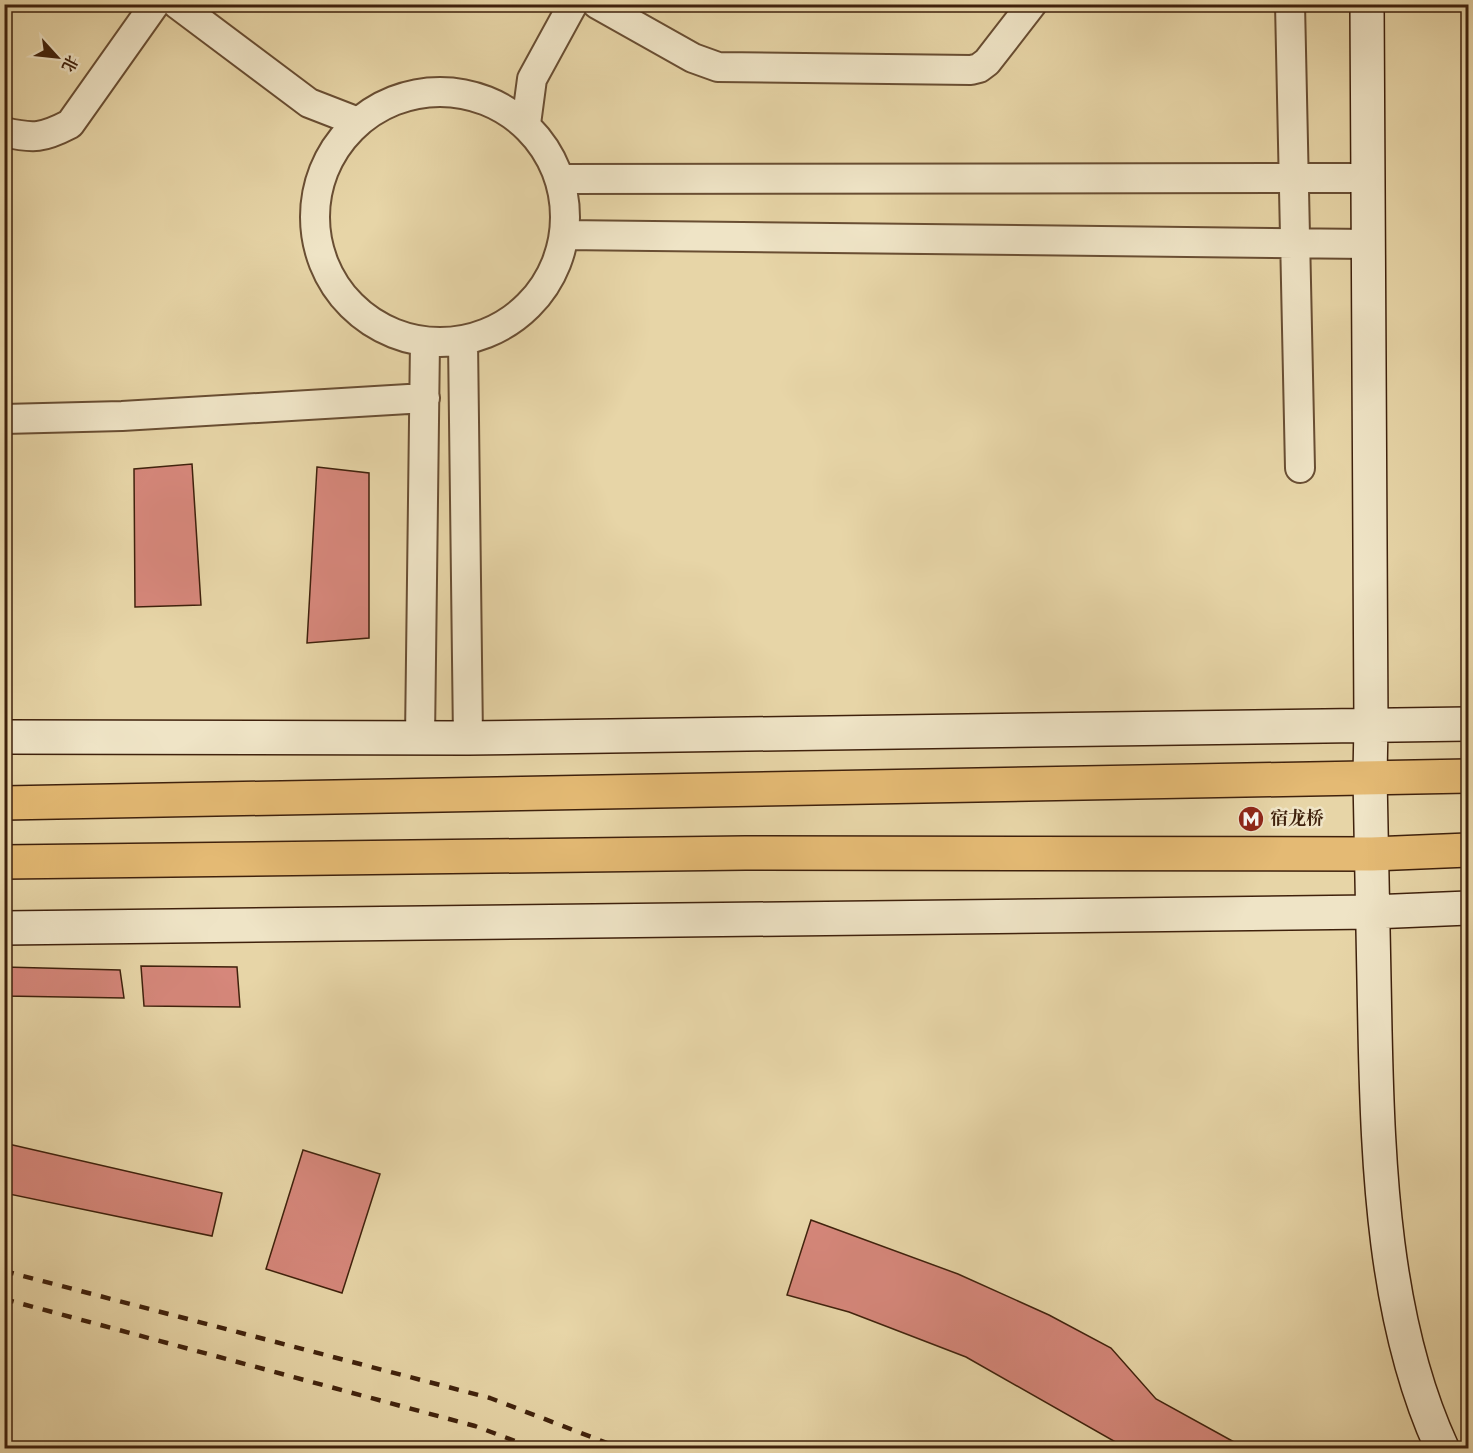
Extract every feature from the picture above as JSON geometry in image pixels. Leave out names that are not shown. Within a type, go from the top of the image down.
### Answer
[{"type":"main road","points":[[4,803],[1468,776]]},
{"type":"main road","points":[[4,862],[745,853],[1372,854],[1468,850]]},
{"type":"street","points":[[4,132],[28,137],[51,134],[70,124],[155,4]]},
{"type":"street","points":[[177,4],[309,103],[358,123]]},
{"type":"street","points":[[526,124],[532,79],[573,4]]},
{"type":"street","points":[[597,4],[693,58],[718,67],[971,70],[987,62],[1032,4]]},
{"type":"street","points":[[1290,4],[1300,468]]},
{"type":"street","points":[[1367,4],[1370,244],[1370,777],[1377,1105],[1381,1184],[1404,1334],[1426,1415],[1442,1449]]},
{"type":"street","points":[[493,103],[532,79]]},
{"type":"street","points":[[429,92],[455,92],[493,103],[526,124],[546,150],[560,179],[565,206],[564,235],[556,265],[541,292],[519,315],[493,331],[463,340],[425,342],[400,336],[355,310],[337,290],[325,267],[316,242],[314,216],[318,190],[331,151],[358,123],[379,107],[403,97],[429,92]]},
{"type":"street","points":[[309,103],[331,151]]},
{"type":"street","points":[[560,179],[1294,180],[1368,178]]},
{"type":"street","points":[[564,235],[1295,245],[1370,244]]},
{"type":"street","points":[[463,340],[468,738]]},
{"type":"street","points":[[420,738],[425,342]]},
{"type":"street","points":[[4,419],[122,416],[425,398]]},
{"type":"street","points":[[4,737],[468,738],[1468,724]]},
{"type":"street","points":[[4,928],[1372,912],[1468,908]]},
{"type":"building","points":[[192,464],[201,605],[135,607],[134,469]]},
{"type":"building","points":[[317,467],[369,473],[369,638],[307,643]]},
{"type":"building","points":[[141,966],[237,967],[240,1007],[144,1006]]},
{"type":"building","points":[[4,967],[120,970],[124,998],[4,996]]},
{"type":"building","points":[[4,1143],[222,1193],[212,1236],[4,1193]]},
{"type":"building","points":[[303,1150],[380,1174],[342,1293],[266,1269]]},
{"type":"building","points":[[811,1220],[958,1274],[1049,1315],[1111,1348],[1156,1399],[1245,1448],[1126,1448],[966,1357],[849,1312],[787,1295]]},
{"type":"railway","points":[[4,1271],[490,1398],[620,1448]]},
{"type":"railway","points":[[4,1299],[475,1426],[534,1448]]},
{"type":"place","name":"宿龙桥","points":[[1251,819]]}]
